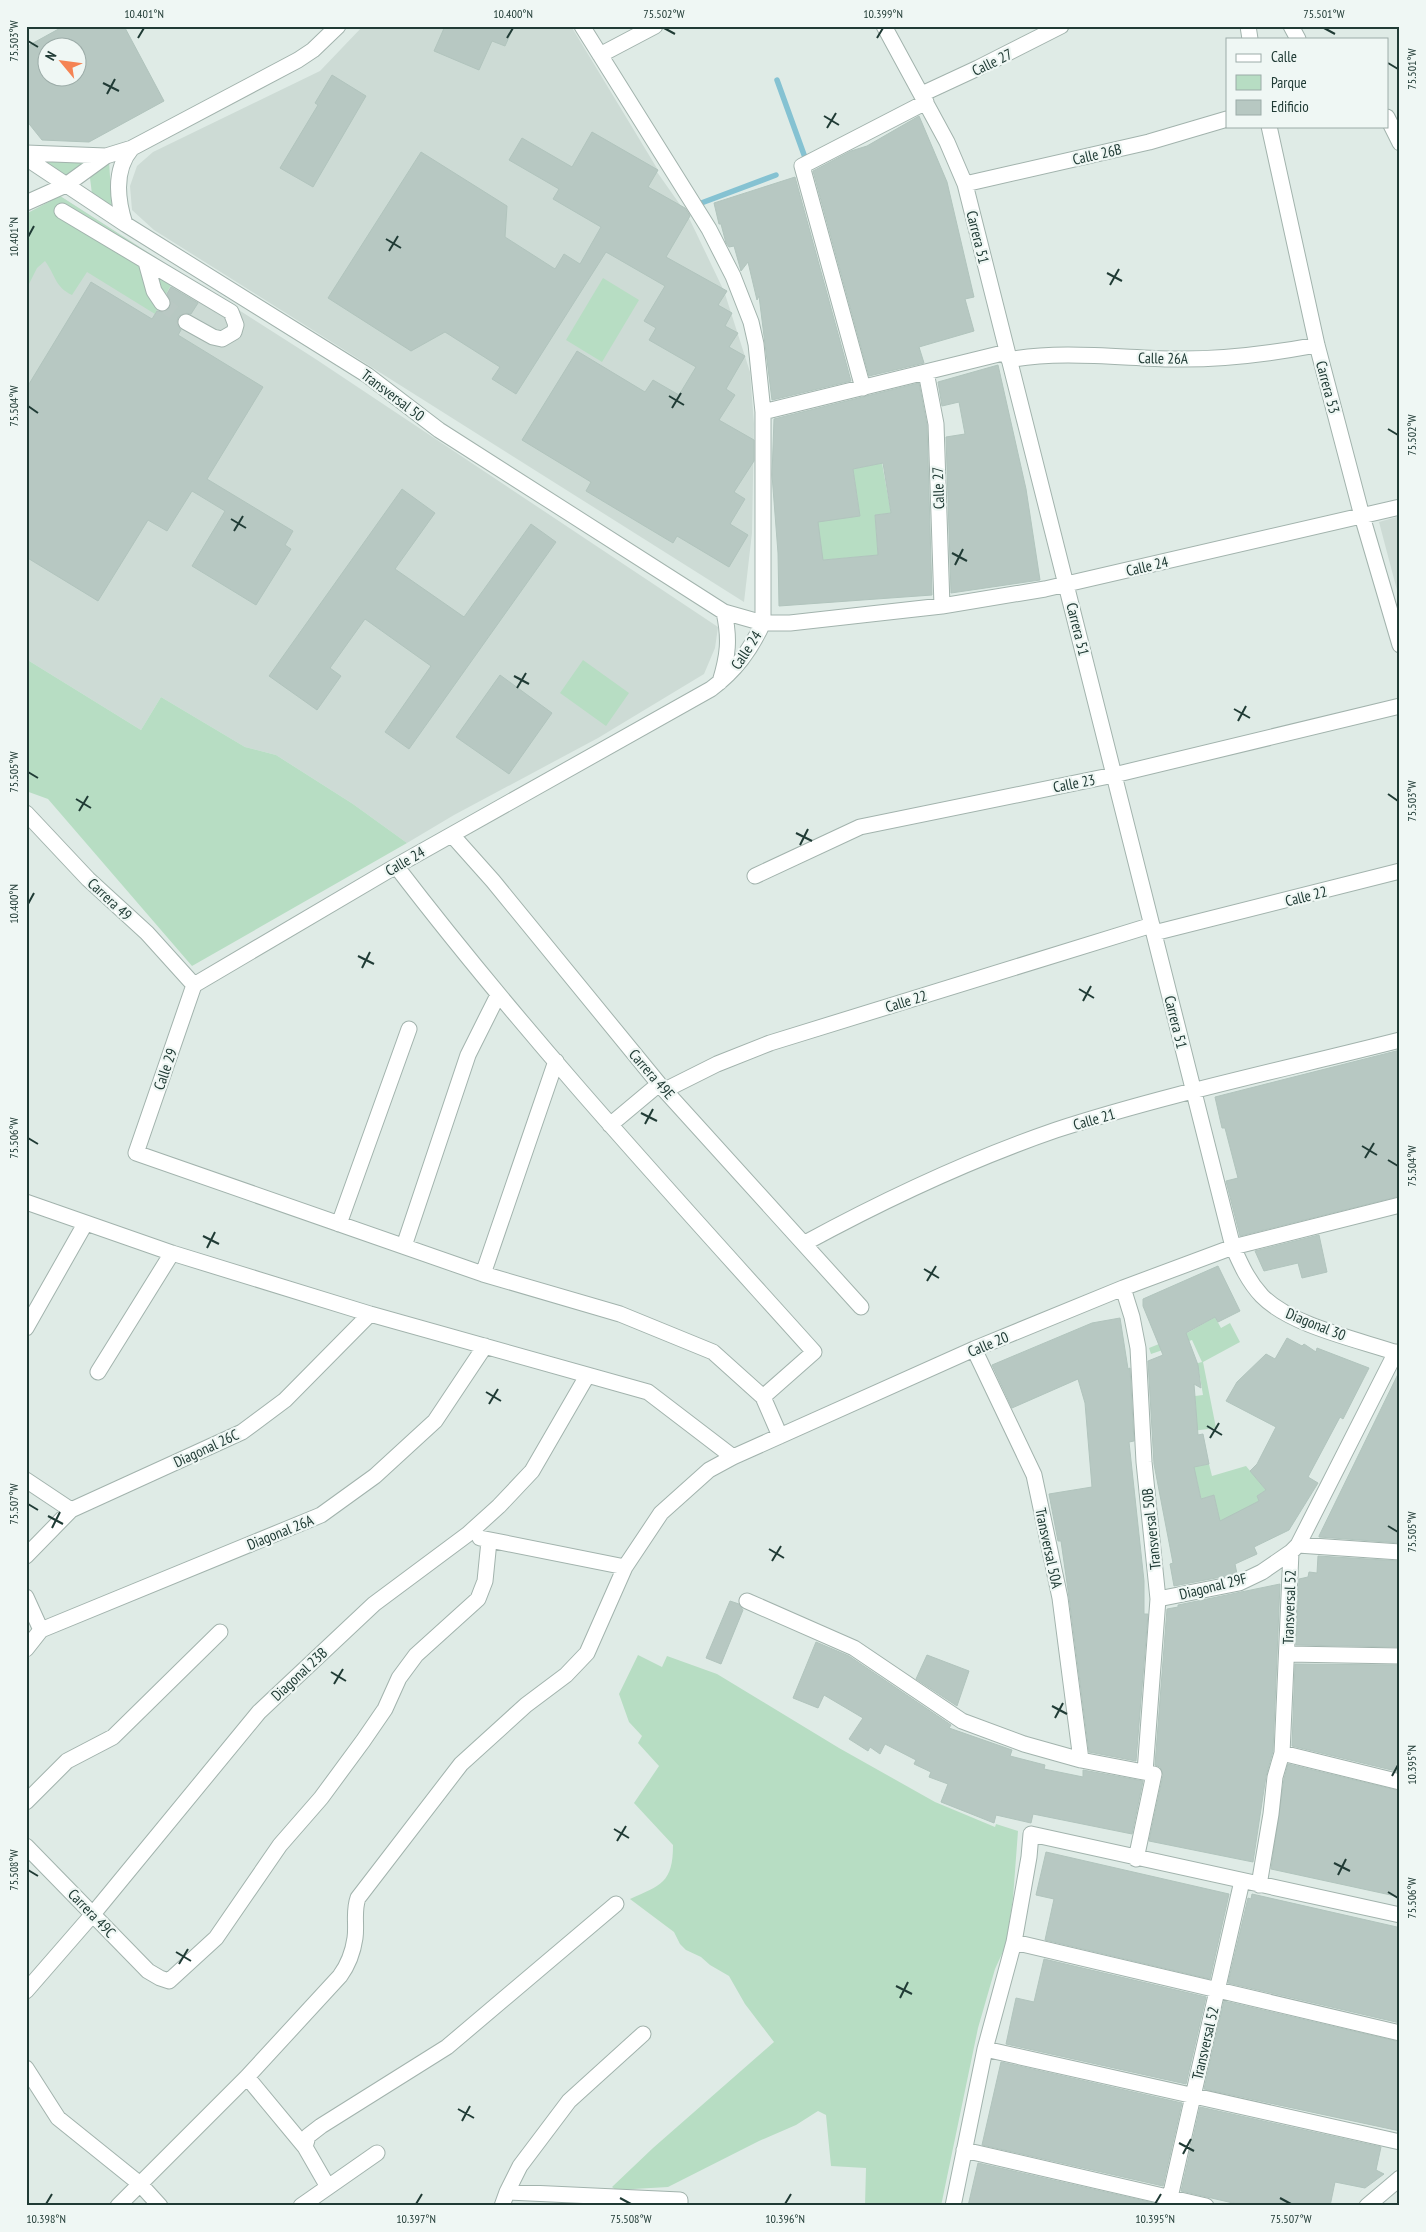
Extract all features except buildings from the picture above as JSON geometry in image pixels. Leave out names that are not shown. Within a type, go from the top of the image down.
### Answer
[{"type":"street","points":[[26,203],[66,185],[106,156],[132,148],[298,60],[322,32],[338,26]]},
{"type":"street","points":[[582,26],[695,205],[733,276],[751,322],[756,344],[763,412],[763,623]]},
{"type":"street","points":[[600,55],[655,26]]},
{"type":"street","name":"Carrera 51","points":[[884,26],[924,98],[965,184],[1233,1246]]},
{"type":"street","name":"Calle 27","points":[[863,388],[802,166],[978,68],[1061,26]]},
{"type":"street","points":[[1291,26],[1297,38]]},
{"type":"street","name":"Calle 26B","points":[[965,184],[1149,142],[1226,119]]},
{"type":"street","points":[[1388,119],[1400,143]]},
{"type":"street","name":"Carrera 53","points":[[1269,128],[1317,345],[1362,516],[1400,645]]},
{"type":"street","points":[[125,224],[118,191],[119,174],[123,158],[132,148]]},
{"type":"street","points":[[26,153],[106,156]]},
{"type":"street","name":"Transversal 50","points":[[26,158],[125,224],[367,375],[439,430],[724,612],[763,623]]},
{"type":"street","points":[[62,211],[231,312],[236,325],[234,332],[222,339],[213,337],[186,322]]},
{"type":"street","points":[[146,262],[154,291],[162,302]]},
{"type":"street","name":"Calle 26A","points":[[763,412],[926,372],[1008,356],[1224,359],[1317,345]]},
{"type":"street","name":"Calle 27","points":[[926,372],[936,424],[942,606]]},
{"type":"street","name":"Calle 24","points":[[194,984],[396,866],[693,700],[732,673],[749,652],[763,623],[790,623],[942,606],[1067,584],[1400,507]]},
{"type":"street","points":[[720,682],[728,658],[727,626],[724,612]]},
{"type":"street","name":"Calle 23","points":[[755,876],[860,827],[1114,775],[1400,706]]},
{"type":"street","name":"Carrera 49","points":[[26,812],[88,879],[147,933],[194,984]]},
{"type":"street","name":"Carrera 49E","points":[[452,835],[493,881],[662,1087],[862,1307]]},
{"type":"street","points":[[396,866],[498,995],[556,1060],[610,1125],[814,1352],[763,1397]]},
{"type":"street","name":"Calle 22","points":[[610,1125],[662,1087],[770,1043],[1153,929],[1400,871]]},
{"type":"street","name":"Calle 29","points":[[194,984],[136,1153],[339,1224]]},
{"type":"street","points":[[404,1246],[468,1055],[498,995]]},
{"type":"street","points":[[409,1029],[339,1224],[483,1274],[620,1314],[713,1352],[763,1397],[780,1436]]},
{"type":"street","name":"Calle 21","points":[[805,1243],[891,1198],[962,1165],[1056,1130],[1193,1092],[1400,1040]]},
{"type":"street","points":[[483,1274],[556,1060]]},
{"type":"street","points":[[26,1202],[172,1253],[370,1314],[648,1392],[733,1457]]},
{"type":"street","name":"Calle 20","points":[[118,2206],[247,2077],[340,1976],[348,1965],[355,1937],[354,1908],[358,1898],[461,1764],[526,1705],[566,1676],[587,1653],[625,1567],[661,1513],[709,1470],[733,1457],[974,1350],[1123,1288],[1233,1246],[1400,1205]]},
{"type":"street","points":[[26,1328],[85,1224]]},
{"type":"street","name":"Diagonal 30","points":[[1233,1246],[1246,1276],[1263,1297],[1284,1312],[1302,1322],[1398,1353]]},
{"type":"street","points":[[98,1372],[172,1253]]},
{"type":"street","name":"Transversal 50B","points":[[1123,1288],[1132,1317],[1138,1348],[1144,1462],[1158,1599],[1150,1773],[1136,1859]]},
{"type":"street","name":"Diagonal 26C","points":[[26,1556],[71,1510],[242,1432],[285,1400],[370,1314]]},
{"type":"street","name":"Diagonal 26A","points":[[26,1649],[41,1630],[320,1515],[375,1476],[435,1421],[485,1346]]},
{"type":"street","name":"Transversal 50A","points":[[974,1350],[1034,1475],[1060,1598],[1081,1760]]},
{"type":"street","name":"Transversal 52","points":[[1259,1885],[1275,1777],[1282,1753],[1295,1549],[1398,1353]]},
{"type":"street","name":"Diagonal 23B","points":[[26,1991],[93,1914],[259,1712],[374,1604],[468,1534],[500,1506],[532,1471],[587,1376]]},
{"type":"street","points":[[26,1480],[71,1510]]},
{"type":"street","points":[[468,1534],[489,1541],[625,1567]]},
{"type":"street","name":"Carrera 49C","points":[[26,1846],[148,1971],[169,1981],[216,1938],[280,1845],[321,1798],[363,1741],[385,1709],[399,1678],[416,1655],[478,1599],[485,1580],[489,1541]]},
{"type":"street","points":[[1295,1549],[1400,1552]]},
{"type":"street","name":"Diagonal 29F","points":[[1158,1599],[1239,1583],[1262,1572],[1295,1549]]},
{"type":"street","points":[[26,1597],[41,1630]]},
{"type":"street","points":[[747,1601],[854,1648],[962,1721],[1024,1744],[1081,1760],[1150,1773]]},
{"type":"street","points":[[26,1802],[67,1761],[113,1737],[220,1632]]},
{"type":"street","points":[[1288,1654],[1400,1656]]},
{"type":"street","points":[[1282,1753],[1400,1782]]},
{"type":"street","points":[[953,2206],[985,2049],[1014,1942],[1029,1857],[1031,1834],[1136,1859],[1400,1915]]},
{"type":"street","name":"Transversal 52","points":[[1169,2202],[1242,1881]]},
{"type":"street","points":[[304,2147],[308,2136],[321,2126],[447,2047],[616,1904]]},
{"type":"street","points":[[1014,1942],[1217,1991],[1400,2032]]},
{"type":"street","points":[[643,2034],[569,2101],[520,2166],[504,2199],[680,2200],[680,2206]]},
{"type":"street","points":[[985,2049],[1400,2142]]},
{"type":"street","points":[[26,2068],[58,2118],[140,2184],[160,2206]]},
{"type":"street","points":[[247,2077],[304,2147],[328,2187]]},
{"type":"street","points":[[964,2150],[1169,2202],[1206,2206]]},
{"type":"street","points":[[301,2206],[377,2153]]},
{"type":"street","points":[[1367,2206],[1400,2178]]},
{"type":"shaded area","points":[[363,26],[571,26],[658,170],[657,172],[681,206],[692,212],[689,218],[723,289],[727,291],[725,294],[750,372],[754,424],[752,533],[744,602],[154,230],[132,210],[130,186],[137,166],[153,152],[320,71]]},
{"type":"shaded area","points":[[60,196],[314,358],[718,627],[715,648],[704,674],[598,738],[454,815],[407,843],[353,804],[276,755],[245,747],[161,697],[141,730],[26,659],[26,214]]},
{"type":"shaded area","points":[[1400,516],[1400,593],[1398,594],[1379,522]]},
{"type":"green space","points":[[35,158],[89,163],[66,179]]},
{"type":"green space","points":[[109,161],[112,208],[92,194],[90,178]]},
{"type":"green space","points":[[60,196],[178,272],[155,314],[87,272],[72,295],[59,285],[45,261],[37,268],[26,290],[26,214]]},
{"type":"green space","points":[[603,278],[639,300],[602,362],[566,340]]},
{"type":"green space","points":[[882,463],[891,513],[875,515],[878,555],[822,560],[817,521],[860,516],[853,469]]},
{"type":"green space","points":[[26,659],[141,730],[161,697],[245,747],[276,755],[353,804],[407,843],[192,966],[48,799],[26,791]]},
{"type":"green space","points":[[583,660],[629,693],[606,726],[560,693]]},
{"type":"green space","points":[[1215,1317],[1221,1328],[1230,1323],[1240,1342],[1203,1362],[1216,1428],[1184,1432],[1196,1411],[1195,1396],[1203,1395],[1199,1371],[1179,1368],[1202,1362],[1192,1340],[1151,1354],[1149,1348],[1189,1332]]},
{"type":"green space","points":[[1209,1464],[1212,1476],[1246,1466],[1266,1490],[1257,1496],[1259,1501],[1221,1526],[1214,1495],[1201,1499],[1197,1480],[1187,1468]]},
{"type":"green space","points":[[638,1655],[662,1667],[667,1656],[717,1674],[839,1748],[935,1802],[995,1827],[996,1824],[1018,1831],[1013,1898],[1006,1945],[995,1969],[978,2028],[941,2206],[865,2206],[866,2168],[831,2166],[826,2115],[818,2111],[796,2125],[759,2141],[668,2187],[616,2190],[612,2187],[653,2148],[774,2042],[745,2004],[729,1976],[710,1965],[701,1957],[686,1950],[680,1944],[674,1932],[630,1899],[657,1886],[668,1875],[671,1868],[673,1845],[634,1803],[659,1766],[638,1743],[642,1736],[629,1722],[619,1694]]},
{"type":"waterway","points":[[777,80],[807,163]]},
{"type":"waterway","points":[[696,205],[776,175]]},
{"type":"tunnel","points":[[162,303],[186,322]]}]
